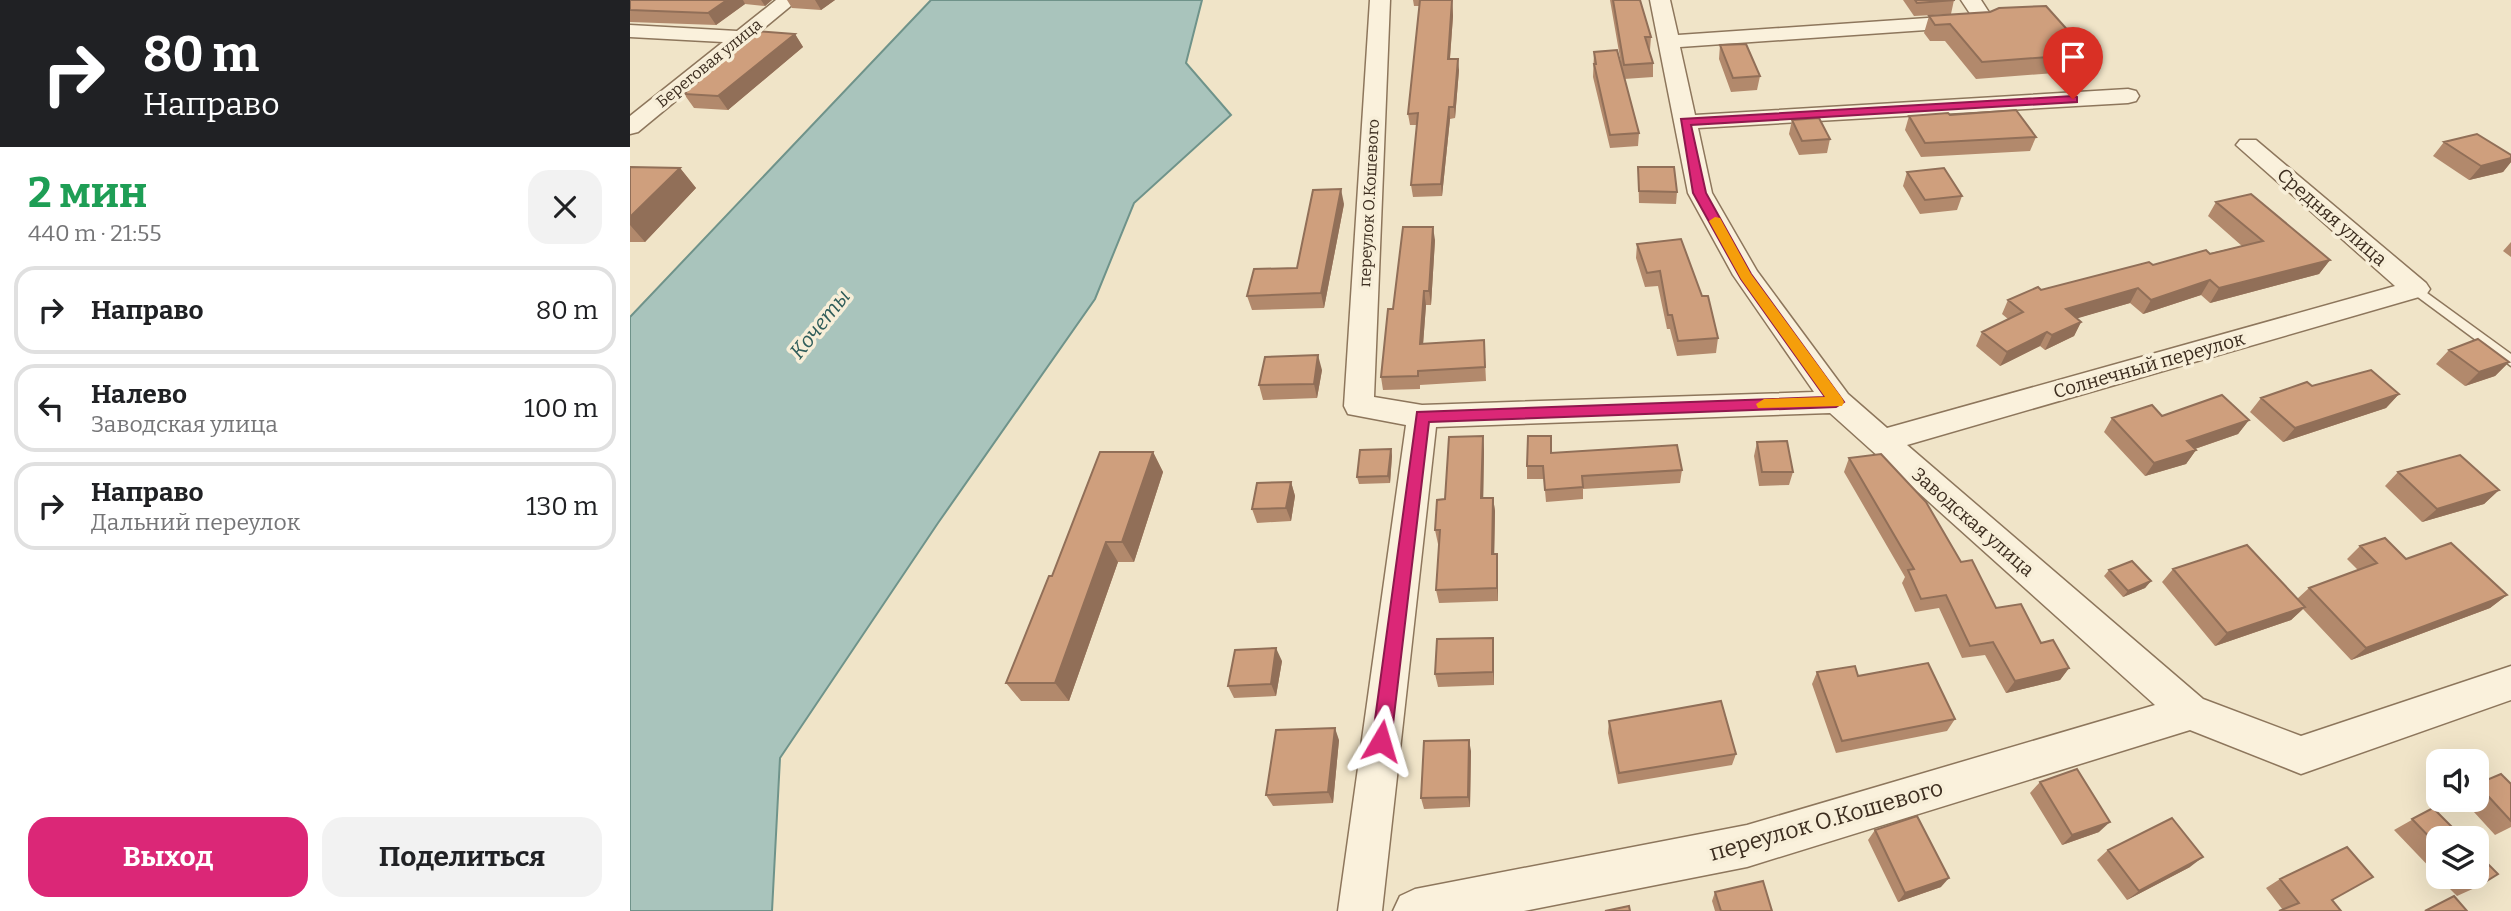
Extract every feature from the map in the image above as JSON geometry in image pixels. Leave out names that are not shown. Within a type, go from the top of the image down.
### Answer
[{"type":"street","name":"Береговая улица","points":[[630,127],[788,0]]},
{"type":"street","name":"переулок О.Кошевого","points":[[1380,0],[1359,406],[1422,416]]},
{"type":"street","name":"Заводская улица","points":[[1660,0],[1700,193],[1746,275],[1836,402],[2190,712],[2301,755],[2511,683]]},
{"type":"street","points":[[1668,42],[1984,20],[1971,0]]},
{"type":"street","points":[[630,31],[740,37]]},
{"type":"street","points":[[1685,122],[2128,96]]},
{"type":"street","name":"Средняя улица","points":[[2248,145],[2416,289]]},
{"type":"street","name":"Солнечный переулок","points":[[1881,441],[2416,289]]},
{"type":"street","points":[[1360,911],[1422,416],[1836,402]]},
{"type":"street","name":"переулок О.Кошевого","points":[[1415,911],[1747,846],[2190,712]]},
{"type":"lane","points":[[2416,289],[2511,361]]},
{"type":"water","name":"Кочеты","points":[[931,0],[1202,0],[1186,63],[1231,115],[1134,203],[1095,299],[938,523],[780,758],[772,911],[630,911],[630,317]]},
{"type":"building","points":[[630,0],[727,0],[708,13],[630,10]]},
{"type":"building","points":[[1420,0],[1452,0],[1448,59],[1458,59],[1454,107],[1449,107],[1441,184],[1411,185],[1418,113],[1408,114]]},
{"type":"building","points":[[1613,0],[1640,0],[1651,37],[1645,37],[1653,63],[1624,65]]},
{"type":"building","points":[[1915,0],[1955,0],[1917,3]]},
{"type":"building","points":[[2046,6],[2089,54],[1982,62],[1950,24],[1935,25],[1929,16],[1990,12],[1999,8]]},
{"type":"building","points":[[754,31],[795,34],[718,96],[684,94],[727,55],[724,55]]},
{"type":"building","points":[[1746,44],[1760,76],[1733,78],[1720,45]]},
{"type":"building","points":[[1617,50],[1639,133],[1610,135],[1594,64],[1594,52]]},
{"type":"building","points":[[2016,110],[2036,137],[1925,143],[1909,116],[1950,115]]},
{"type":"building","points":[[1819,118],[1830,139],[1802,141],[1792,120]]},
{"type":"building","points":[[2477,134],[2511,155],[2511,158],[2481,166],[2444,142]]},
{"type":"building","points":[[630,167],[680,168],[630,217]]},
{"type":"building","points":[[1638,167],[1674,167],[1677,192],[1639,191]]},
{"type":"building","points":[[1944,168],[1962,196],[1925,200],[1907,172]]},
{"type":"building","points":[[1341,189],[1321,293],[1247,296],[1254,269],[1297,268],[1313,190]]},
{"type":"building","points":[[2251,194],[2330,260],[2219,288],[2210,280],[2151,300],[2138,288],[2066,309],[2081,322],[2052,335],[2047,332],[2007,352],[1982,332],[2023,312],[2008,300],[2038,287],[2041,290],[2149,262],[2153,265],[2206,250],[2210,254],[2263,241],[2216,202]]},
{"type":"building","points":[[1403,227],[1433,227],[1429,291],[1424,291],[1420,344],[1484,340],[1485,367],[1418,371],[1418,376],[1381,377],[1388,309],[1393,309]]},
{"type":"building","points":[[1681,239],[1702,296],[1708,296],[1718,338],[1678,341],[1672,315],[1668,315],[1660,271],[1647,273],[1637,244]]},
{"type":"building","points":[[2478,339],[2509,362],[2479,372],[2449,350]]},
{"type":"building","points":[[1318,355],[1314,384],[1259,385],[1265,357]]},
{"type":"building","points":[[2371,370],[2399,394],[2295,428],[2261,398],[2307,382],[2312,386]]},
{"type":"building","points":[[2222,395],[2249,420],[2187,441],[2196,450],[2154,463],[2112,418],[2152,405],[2162,416]]},
{"type":"building","points":[[1483,436],[1481,498],[1493,498],[1492,554],[1497,554],[1497,588],[1436,590],[1440,530],[1435,530],[1437,500],[1445,499],[1449,437]]},
{"type":"building","points":[[1528,436],[1551,436],[1551,453],[1677,445],[1682,470],[1582,476],[1583,487],[1545,490],[1543,466],[1527,466]]},
{"type":"building","points":[[1787,441],[1793,472],[1762,472],[1757,442]]},
{"type":"building","points":[[1391,449],[1388,476],[1357,477],[1360,450]]},
{"type":"building","points":[[1100,452],[1153,452],[1122,542],[1106,542],[1055,683],[1006,683],[1049,576],[1052,576]]},
{"type":"building","points":[[1881,454],[1926,502],[1961,562],[1972,560],[1996,608],[2021,604],[2041,643],[2053,640],[2069,668],[2015,681],[1993,642],[1970,646],[1946,595],[1921,599],[1908,570],[1914,569],[1849,458]]},
{"type":"building","points":[[2460,455],[2499,490],[2437,509],[2398,472]]},
{"type":"building","points":[[1291,482],[1286,508],[1252,509],[1257,483]]},
{"type":"building","points":[[2385,538],[2406,559],[2451,543],[2507,595],[2366,648],[2309,588],[2377,563],[2360,546]]},
{"type":"building","points":[[2247,545],[2305,607],[2227,633],[2173,569]]},
{"type":"building","points":[[2132,561],[2151,581],[2128,591],[2109,570]]},
{"type":"building","points":[[1493,638],[1493,672],[1435,674],[1437,639]]},
{"type":"building","points":[[1276,648],[1271,684],[1228,686],[1235,650]]},
{"type":"building","points":[[1928,663],[1955,719],[1842,741],[1817,672],[1855,666],[1858,676]]},
{"type":"building","points":[[1721,701],[1736,754],[1619,773],[1609,721]]},
{"type":"building","points":[[1335,728],[1328,792],[1266,795],[1276,730]]},
{"type":"building","points":[[1469,740],[1468,797],[1421,798],[1424,741]]},
{"type":"building","points":[[2077,769],[2110,822],[2072,835],[2040,782]]},
{"type":"building","points":[[2501,774],[2511,784],[2511,821],[2489,797],[2489,779]]},
{"type":"building","points":[[2426,812],[2437,812],[2451,826],[2426,826],[2426,834],[2412,819]]},
{"type":"building","points":[[1917,816],[1949,878],[1905,893],[1875,830]]},
{"type":"building","points":[[2172,818],[2203,857],[2139,891],[2108,850]]},
{"type":"building","points":[[2347,847],[2373,877],[2332,900],[2341,911],[2279,911],[2299,903],[2280,879]]},
{"type":"building","points":[[2489,865],[2498,874],[2489,880]]},
{"type":"building","points":[[1763,881],[1772,911],[1721,911],[1715,892]]},
{"type":"building","points":[[2454,896],[2467,911],[2425,911]]},
{"type":"building","points":[[1629,906],[1630,911],[1605,911]]},
{"type":"slow traffic","points":[[1715,221],[1746,275],[1836,402],[1764,404]]},
{"type":"route","points":[[1381,741],[1422,416],[1836,402],[1746,275],[1700,193],[1685,122],[2073,99]]}]
